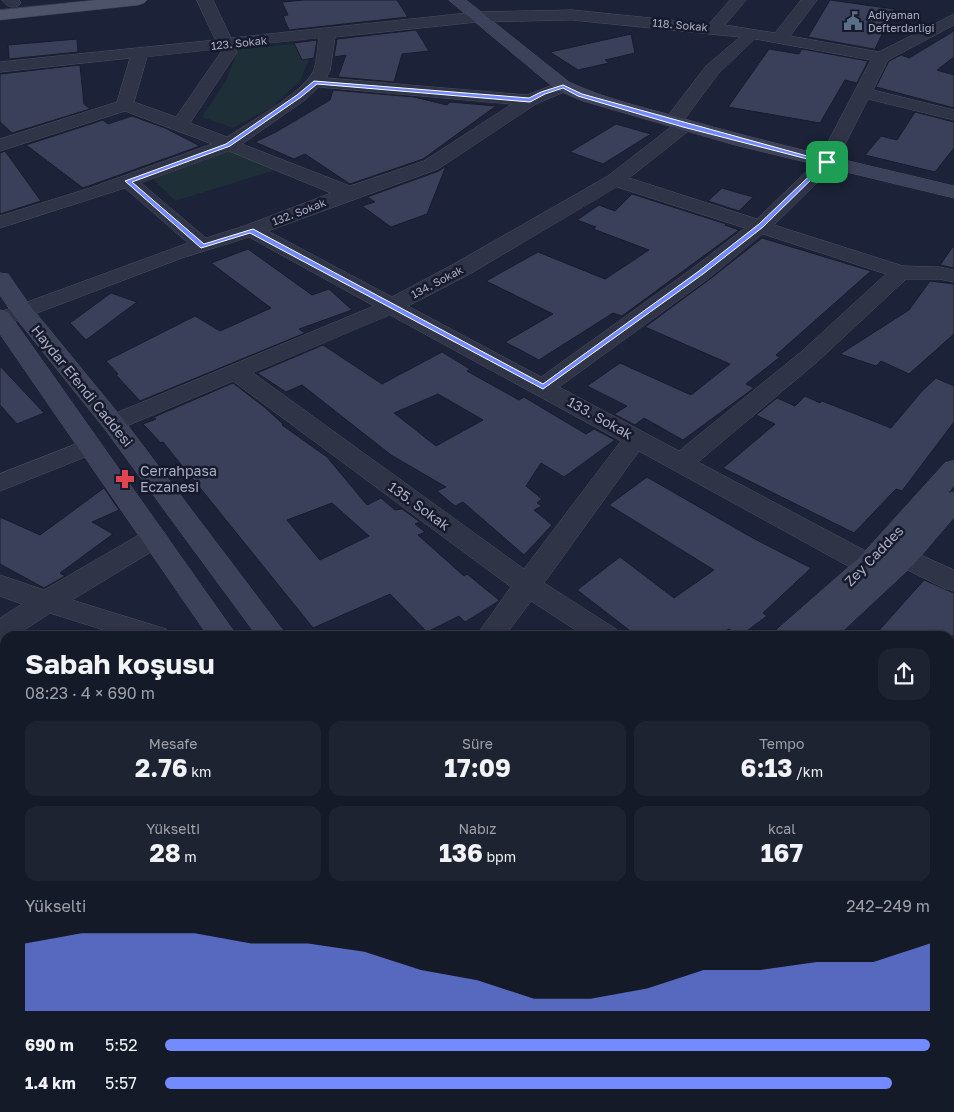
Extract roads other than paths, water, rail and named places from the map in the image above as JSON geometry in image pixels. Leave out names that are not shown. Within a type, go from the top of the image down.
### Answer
[{"type":"main road","points":[[8,2],[48,0]]},
{"type":"main road","points":[[0,15],[139,0]]},
{"type":"main road","points":[[457,0],[563,86],[580,95],[827,162],[954,192]]},
{"type":"main road","name":"Haydar Efendi Caddesi","points":[[0,279],[6,317],[88,447],[219,631]]},
{"type":"main road","name":"Haydar Efendi Caddesi","points":[[6,317],[113,423],[269,631]]},
{"type":"main road","name":"Zey Caddes","points":[[823,631],[886,557],[954,469]]},
{"type":"main road","name":"Zey Caddes","points":[[794,631],[954,500]]},
{"type":"street","points":[[180,124],[228,52],[205,0]]},
{"type":"street","points":[[714,28],[738,0]]},
{"type":"street","points":[[780,38],[809,0]]},
{"type":"street","points":[[599,18],[612,5]]},
{"type":"street","name":"118. Sokak","points":[[477,17],[572,15],[714,28],[881,57]]},
{"type":"street","name":"123. Sokak","points":[[0,67],[477,17]]},
{"type":"street","points":[[543,387],[761,226],[827,162],[881,57],[954,19]]},
{"type":"street","points":[[0,222],[128,181],[228,145],[299,96],[315,82],[322,71],[328,33]]},
{"type":"street","name":"134. Sokak","points":[[113,423],[392,306],[460,270],[615,180],[679,123],[684,109],[712,70],[752,34]]},
{"type":"street","points":[[125,105],[138,54]]},
{"type":"street","points":[[315,82],[530,100]]},
{"type":"street","name":"132. Sokak","points":[[6,317],[175,254],[250,230],[431,165],[530,100],[563,86]]},
{"type":"street","points":[[864,93],[954,115]]},
{"type":"street","points":[[0,145],[125,105],[180,124],[349,193]]},
{"type":"street","points":[[615,180],[901,272],[939,273],[954,276]]},
{"type":"street","points":[[128,181],[203,246]]},
{"type":"street","name":"133. Sokak","points":[[250,230],[681,463],[886,557],[954,581]]},
{"type":"street","points":[[681,463],[809,357],[901,272]]},
{"type":"street","name":"135. Sokak","points":[[235,371],[528,586],[598,631]]},
{"type":"street","points":[[494,631],[636,438]]},
{"type":"street","points":[[0,483],[88,447]]},
{"type":"street","points":[[2,631],[46,602],[154,538]]},
{"type":"street","points":[[0,585],[46,602],[140,631]]},
{"type":"place","name":"Adiyaman Defterdarligi","points":[[853,21]]},
{"type":"place","name":"Cerrahpasa Eczanesi","points":[[125,479]]}]
